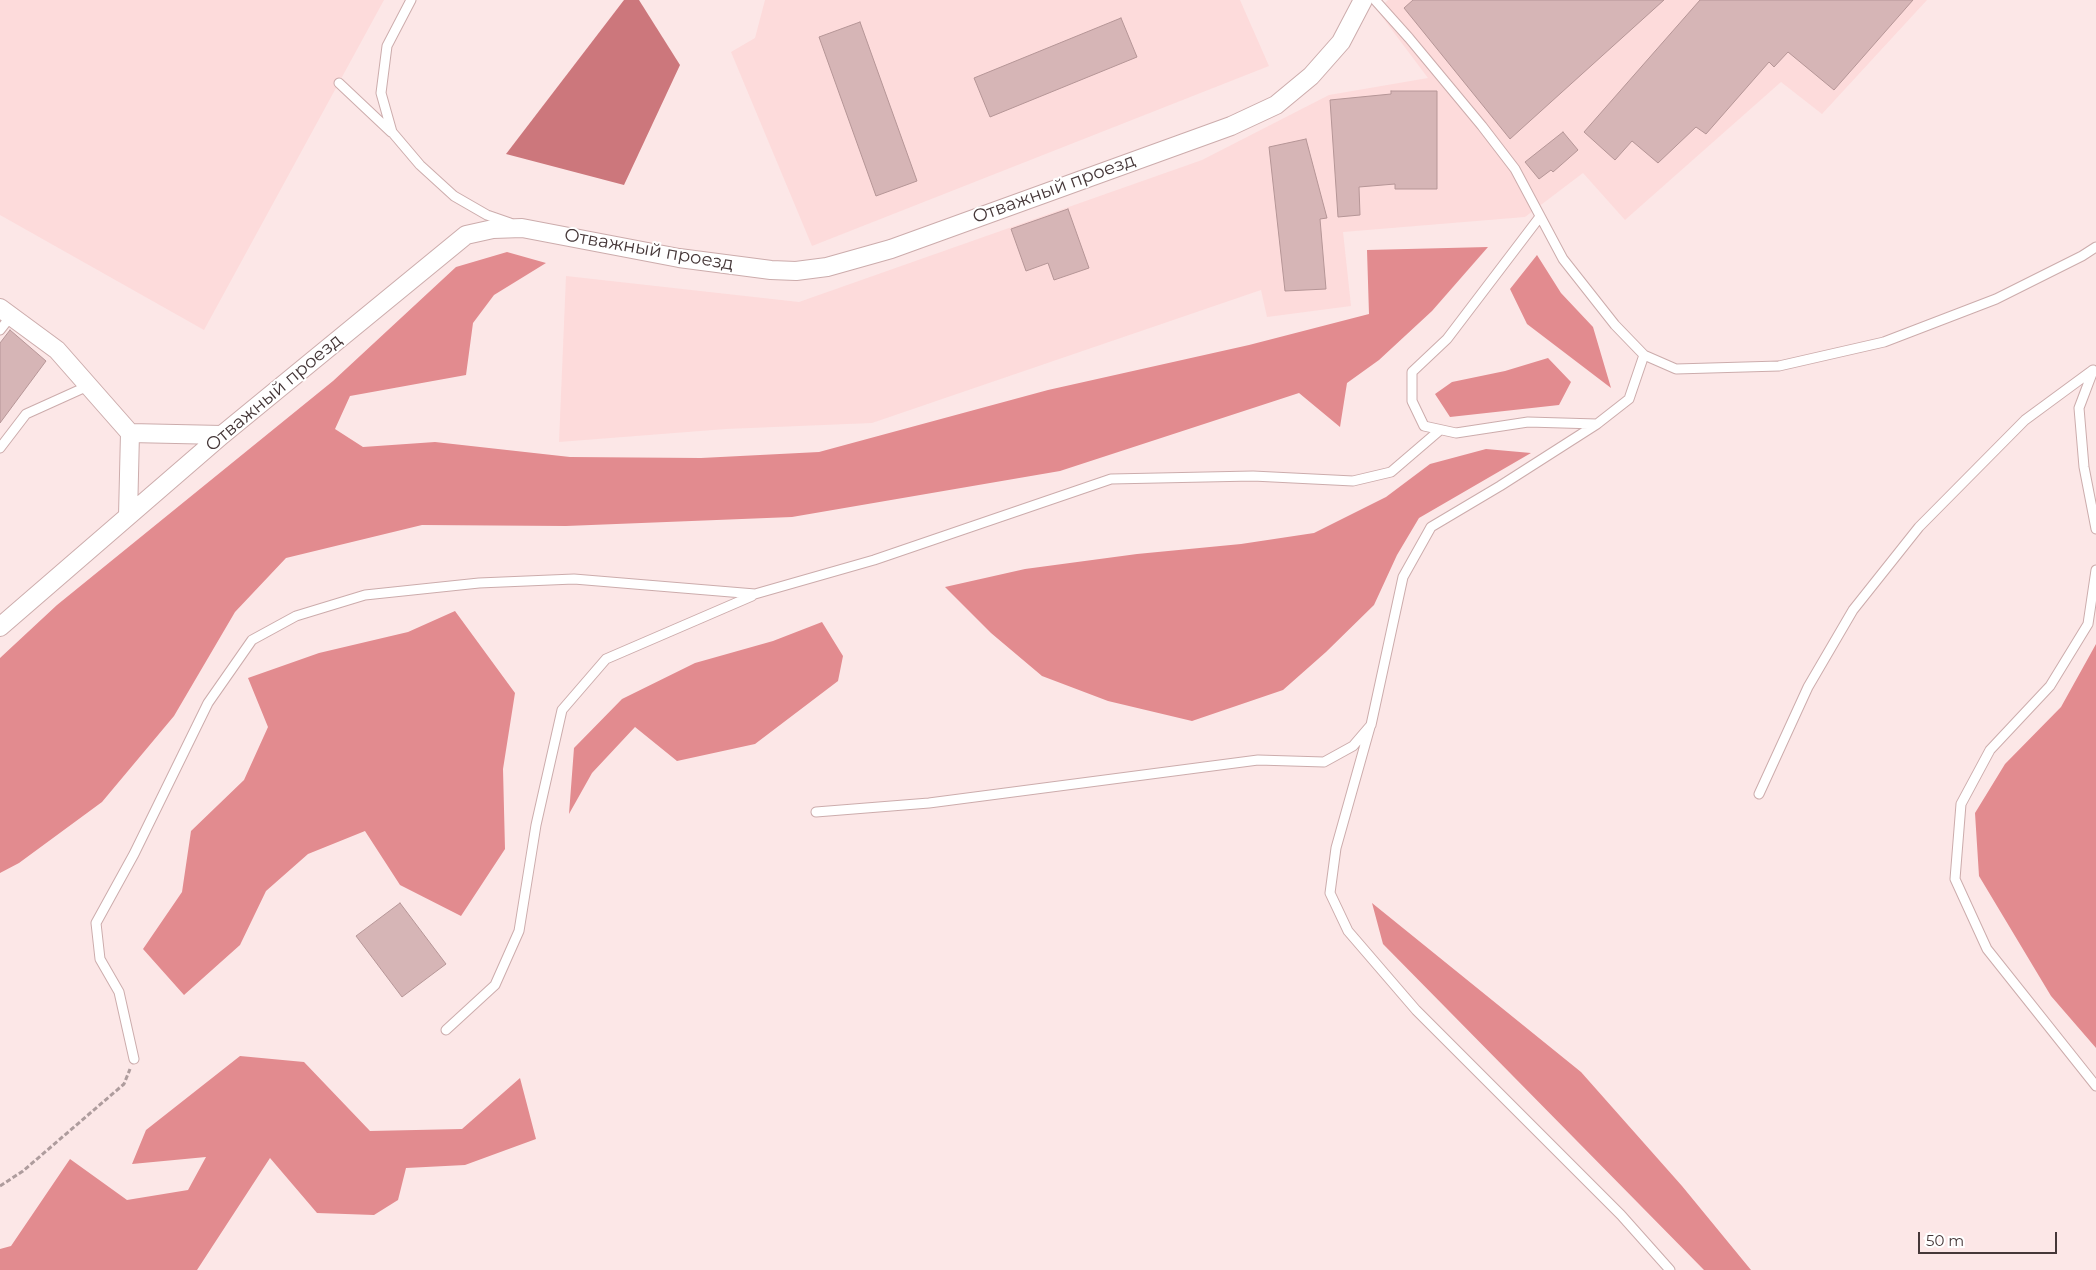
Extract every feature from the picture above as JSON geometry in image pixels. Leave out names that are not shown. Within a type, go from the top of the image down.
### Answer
[{"type":"street","name":"Отважный проезд","points":[[0,628],[222,435],[466,235],[493,229],[522,228],[680,258],[771,270],[796,271],[827,267],[891,249],[1232,126],[1276,105],[1311,76],[1341,42],[1363,0]]},
{"type":"street","points":[[5,312],[57,350],[130,433],[128,516]]},
{"type":"street","points":[[130,433],[222,435]]},
{"type":"lane","points":[[392,132],[381,93],[387,46],[411,0]]},
{"type":"lane","points":[[1375,0],[1482,126],[1515,169],[1563,259],[1615,326],[1644,355],[1676,369],[1770,366],[1884,342],[1996,299],[2082,256],[2096,247]]},
{"type":"lane","points":[[339,83],[392,132],[420,165],[454,196],[487,215],[522,228]]},
{"type":"lane","points":[[1540,218],[1447,339],[1412,372],[1412,401],[1424,426],[1456,433],[1528,422],[1597,424]]},
{"type":"lane","points":[[0,330],[5,312]]},
{"type":"lane","points":[[1644,355],[1629,399],[1597,424],[1500,486],[1431,527],[1403,577],[1371,725],[1336,848],[1330,893],[1348,931],[1416,1010],[1621,1215],[1670,1270]]},
{"type":"lane","points":[[2095,369],[2079,408],[2084,468],[2096,529]]},
{"type":"lane","points":[[1759,794],[1808,687],[1854,610],[1907,542],[1926,520],[2025,420],[2095,369]]},
{"type":"lane","points":[[0,448],[26,414],[88,386]]},
{"type":"lane","points":[[446,1030],[495,985],[519,931],[536,825],[562,710],[606,659],[755,594],[874,560],[1111,479],[1253,476],[1352,481],[1391,472],[1440,430]]},
{"type":"lane","points":[[2096,570],[2088,624],[2050,686],[1990,750],[1961,804],[1955,879],[1986,949],[2096,1086]]},
{"type":"lane","points":[[134,1060],[119,992],[100,960],[96,922],[134,854],[208,703],[252,640],[296,616],[365,595],[479,583],[574,579],[755,594]]},
{"type":"lane","points":[[816,812],[929,803],[1258,760],[1324,762],[1353,746],[1371,725]]},
{"type":"path","points":[[0,1186],[23,1171],[124,1084],[134,1060]]},
{"type":"shaded area","points":[[0,0],[384,0],[204,330],[0,215]]},
{"type":"shaded area","points":[[624,0],[639,0],[680,65],[624,185],[506,154]]},
{"type":"shaded area","points":[[765,0],[1240,0],[1269,66],[812,246],[731,52],[755,38]]},
{"type":"shaded area","points":[[1388,0],[1927,0],[1822,114],[1781,82],[1625,220],[1583,173],[1525,217],[1343,232],[1351,306],[1267,317],[1261,290],[872,423],[726,429],[559,442],[566,276],[799,302],[1202,160],[1329,95],[1428,78],[1377,10]]},
{"type":"shaded area","points":[[1488,247],[1432,311],[1379,360],[1347,383],[1340,427],[1299,393],[1060,471],[792,517],[566,526],[422,525],[286,558],[235,612],[174,716],[102,802],[19,863],[0,873],[0,658],[57,605],[333,381],[456,267],[507,252],[546,263],[494,295],[473,323],[466,375],[350,396],[335,429],[363,447],[435,442],[570,457],[701,458],[819,452],[1048,390],[1249,345],[1369,314],[1367,250]]},
{"type":"shaded area","points":[[1537,255],[1561,293],[1593,327],[1611,388],[1527,324],[1510,289]]},
{"type":"shaded area","points":[[1548,358],[1571,382],[1559,405],[1450,417],[1435,394],[1452,382],[1505,371]]},
{"type":"shaded area","points":[[1486,449],[1531,453],[1419,518],[1397,555],[1374,605],[1326,652],[1283,690],[1192,721],[1108,701],[1042,676],[991,633],[945,587],[1025,569],[1137,554],[1241,544],[1314,533],[1386,497],[1430,464]]},
{"type":"shaded area","points":[[455,611],[515,693],[503,769],[505,849],[461,916],[400,885],[365,831],[308,854],[266,891],[240,945],[184,995],[143,949],[182,892],[191,831],[244,780],[268,727],[248,678],[319,653],[408,632]]},
{"type":"shaded area","points":[[822,622],[843,656],[838,681],[755,744],[677,761],[635,727],[592,773],[569,814],[574,748],[622,699],[695,663],[773,641]]},
{"type":"shaded area","points":[[2096,644],[2096,1048],[2051,996],[1979,876],[1975,813],[2005,764],[2061,707]]},
{"type":"shaded area","points":[[1372,903],[1581,1072],[1682,1186],[1751,1270],[1704,1270],[1383,944]]},
{"type":"shaded area","points":[[240,1056],[304,1062],[370,1131],[462,1129],[520,1078],[536,1139],[465,1165],[406,1168],[398,1200],[374,1215],[317,1213],[270,1158],[197,1270],[0,1270],[0,1249],[11,1246],[70,1159],[127,1200],[188,1190],[206,1157],[132,1164],[146,1130]]},
{"type":"building","points":[[1413,0],[1664,0],[1510,139],[1404,8]]},
{"type":"building","points":[[1700,0],[1913,0],[1834,90],[1788,52],[1774,67],[1769,62],[1706,134],[1696,127],[1658,163],[1632,141],[1615,160],[1584,132]]},
{"type":"building","points":[[1121,18],[1137,57],[990,117],[974,78]]},
{"type":"building","points":[[860,22],[917,181],[876,196],[819,37]]},
{"type":"building","points":[[1391,91],[1437,91],[1437,189],[1395,189],[1395,184],[1359,187],[1360,215],[1338,217],[1330,100],[1391,94]]},
{"type":"building","points":[[1563,132],[1578,150],[1553,172],[1551,170],[1539,179],[1525,162]]},
{"type":"building","points":[[1306,139],[1327,218],[1320,219],[1326,289],[1285,291],[1269,147]]},
{"type":"building","points":[[1068,209],[1089,268],[1054,280],[1048,263],[1026,271],[1011,229]]},
{"type":"building","points":[[10,330],[46,361],[0,423],[0,343]]},
{"type":"building","points":[[400,903],[446,964],[402,997],[356,936]]}]
